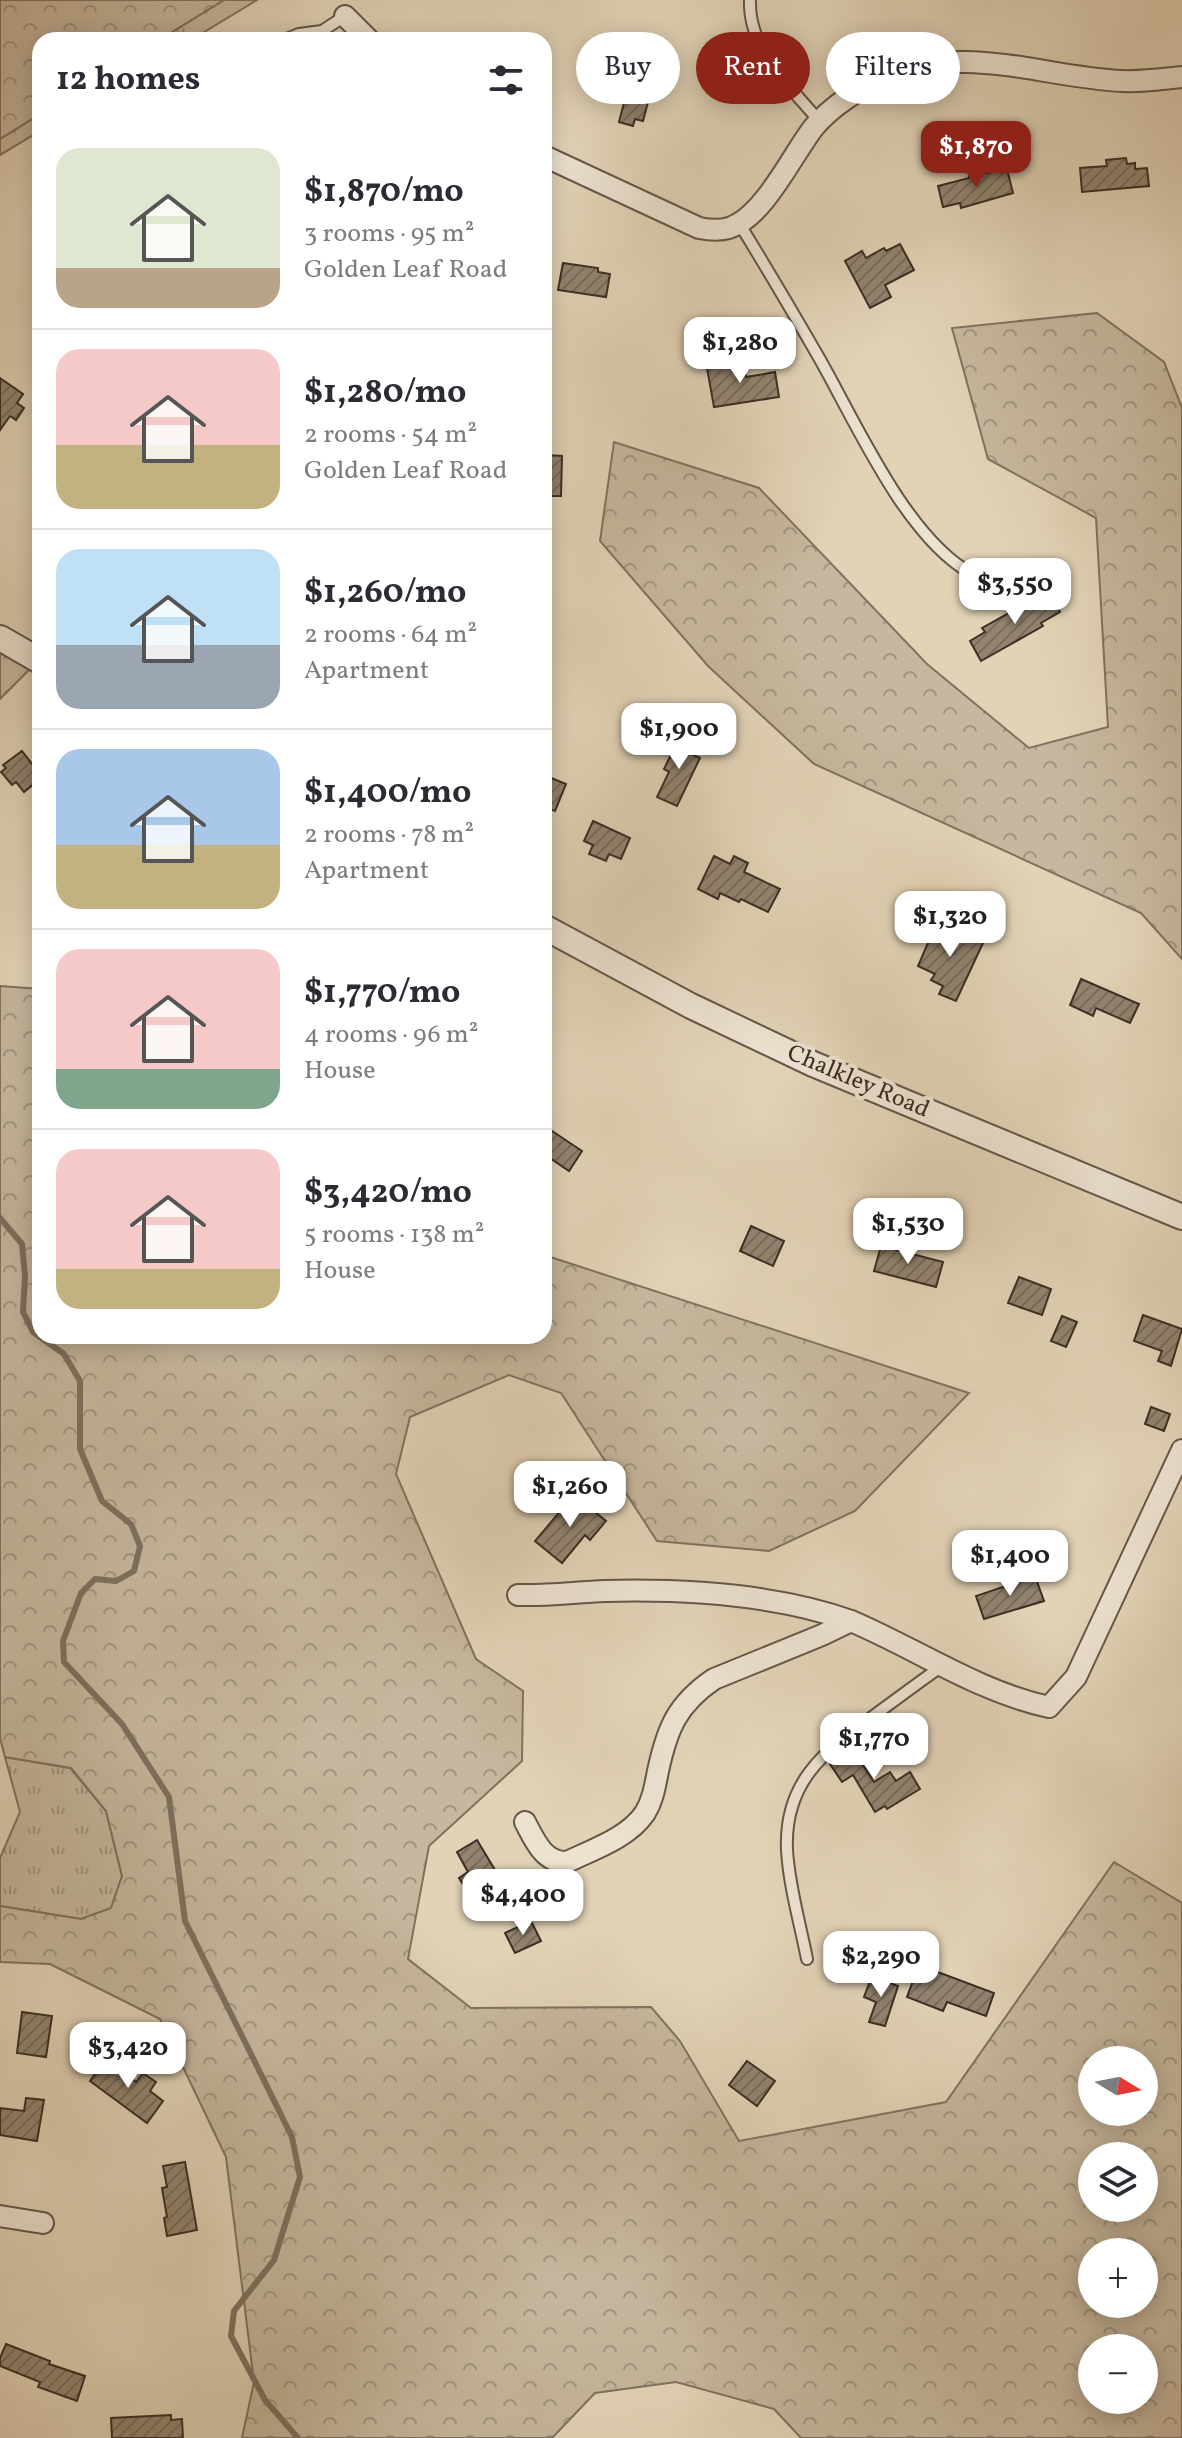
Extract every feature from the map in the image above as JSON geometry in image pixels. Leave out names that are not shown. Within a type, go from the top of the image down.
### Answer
[{"type":"street","points":[[345,16],[361,32]]},
{"type":"street","points":[[552,160],[699,228],[715,231],[739,223],[760,205],[820,122],[850,96],[882,78],[925,65],[959,61],[992,61],[1121,81],[1182,77]]},
{"type":"street","points":[[0,638],[32,656]]},
{"type":"street","name":"Chalkley Road","points":[[552,931],[691,1006],[813,1064],[1182,1217]]},
{"type":"street","points":[[518,1595],[549,1597],[602,1591],[697,1591],[807,1608],[851,1621],[991,1688],[1026,1702],[1049,1707],[1076,1677],[1182,1450]]},
{"type":"street","points":[[525,1822],[548,1858],[557,1863],[567,1862],[622,1835],[646,1812],[668,1730],[684,1704],[700,1689],[714,1679],[851,1621]]},
{"type":"street","points":[[0,2216],[43,2223]]},
{"type":"lane","points":[[750,0],[753,29],[763,53],[820,122]]},
{"type":"lane","points":[[314,32],[322,31],[345,16]]},
{"type":"lane","points":[[739,223],[818,356],[892,491],[943,554],[972,574]]},
{"type":"lane","points":[[807,1959],[787,1852],[790,1815],[798,1789],[813,1765],[829,1748],[943,1665]]},
{"type":"green space","points":[[0,0],[224,0],[172,32],[32,32],[32,119],[0,139]]},
{"type":"green space","points":[[224,0],[257,0],[204,32],[172,32]]},
{"type":"green space","points":[[32,119],[32,136],[0,155],[0,139]]},
{"type":"green space","points":[[1097,313],[1164,362],[1182,408],[1182,959],[1141,913],[814,764],[708,666],[600,541],[614,442],[759,488],[927,664],[1029,748],[1108,727],[1096,518],[988,459],[952,328]]},
{"type":"green space","points":[[0,649],[32,667],[0,699]]},
{"type":"green space","points":[[0,986],[32,988],[32,1344],[552,1344],[552,1258],[969,1393],[855,1511],[769,1551],[657,1541],[561,1393],[509,1375],[410,1417],[396,1474],[476,1659],[523,1691],[522,1761],[429,1846],[408,1959],[471,2008],[651,2007],[680,2041],[739,2141],[946,2102],[1114,1862],[1182,1903],[1182,2438],[801,2438],[774,2409],[676,2382],[595,2393],[552,2438],[242,2438],[254,2382],[226,2157],[160,2019],[50,1964],[0,1962],[0,1906],[81,1919],[111,1908],[122,1876],[106,1811],[71,1768],[5,1757],[0,1738]]},
{"type":"green space","points":[[5,1757],[70,1768],[106,1811],[122,1876],[111,1909],[81,1919],[0,1906],[0,1858],[20,1812]]},
{"type":"building","points":[[624,104],[647,104],[643,121],[635,119],[633,126],[619,122]]},
{"type":"building","points":[[1126,158],[1127,164],[1135,163],[1135,169],[1147,168],[1149,186],[1082,192],[1080,168],[1107,166],[1106,160]]},
{"type":"building","points":[[1007,169],[1013,193],[961,208],[960,203],[943,207],[938,186]]},
{"type":"building","points":[[900,244],[914,270],[885,285],[891,297],[870,308],[845,261],[862,251],[866,258]]},
{"type":"building","points":[[563,263],[598,268],[598,272],[610,274],[606,297],[558,290]]},
{"type":"building","points":[[742,358],[746,377],[775,372],[779,397],[714,407],[707,368]]},
{"type":"building","points":[[0,378],[23,394],[17,403],[24,408],[16,420],[10,416],[0,430]]},
{"type":"building","points":[[552,455],[562,456],[561,496],[552,496]]},
{"type":"building","points":[[1048,591],[1060,612],[1041,623],[1043,626],[981,661],[970,641],[985,632],[982,628]]},
{"type":"building","points":[[680,736],[696,744],[691,754],[700,758],[677,806],[657,797],[669,772],[664,769]]},
{"type":"building","points":[[22,751],[32,764],[32,786],[24,792],[16,782],[12,785],[1,772],[6,768],[3,765]]},
{"type":"building","points":[[552,778],[566,784],[555,811],[552,810]]},
{"type":"building","points":[[593,821],[630,838],[621,859],[609,854],[606,861],[589,854],[593,845],[584,841]]},
{"type":"building","points":[[714,856],[730,864],[734,856],[748,863],[744,872],[780,889],[768,912],[741,899],[739,902],[720,893],[718,899],[698,889]]},
{"type":"building","points":[[937,922],[983,943],[956,1001],[939,994],[943,986],[931,980],[935,974],[918,966]]},
{"type":"building","points":[[1081,979],[1139,1004],[1130,1023],[1096,1008],[1093,1016],[1070,1005]]},
{"type":"building","points":[[552,1131],[582,1151],[569,1171],[552,1159]]},
{"type":"building","points":[[751,1226],[784,1241],[773,1266],[740,1251]]},
{"type":"building","points":[[881,1246],[943,1262],[936,1287],[874,1271]]},
{"type":"building","points":[[1019,1277],[1051,1289],[1042,1315],[1008,1303]]},
{"type":"building","points":[[1143,1315],[1182,1329],[1171,1366],[1158,1361],[1162,1351],[1134,1341]]},
{"type":"building","points":[[1062,1316],[1077,1322],[1066,1347],[1051,1341]]},
{"type":"building","points":[[1151,1407],[1170,1414],[1164,1431],[1145,1424]]},
{"type":"building","points":[[574,1495],[606,1521],[590,1540],[585,1535],[562,1563],[535,1541]]},
{"type":"building","points":[[1035,1576],[1044,1601],[984,1619],[976,1596]]},
{"type":"building","points":[[849,1744],[874,1782],[890,1772],[896,1781],[910,1772],[920,1789],[887,1809],[885,1806],[875,1812],[853,1775],[842,1782],[830,1764],[841,1756],[839,1753]]},
{"type":"building","points":[[477,1840],[504,1885],[483,1897],[476,1886],[467,1891],[459,1878],[468,1872],[457,1852]]},
{"type":"building","points":[[531,1921],[541,1941],[515,1953],[505,1933]]},
{"type":"building","points":[[919,1965],[994,1993],[986,2016],[947,2002],[943,2011],[907,1997]]},
{"type":"building","points":[[872,1976],[898,1986],[885,2026],[869,2022],[876,2002],[864,1997]]},
{"type":"building","points":[[22,2012],[52,2016],[46,2057],[17,2053]]},
{"type":"building","points":[[106,2059],[136,2082],[143,2073],[156,2082],[150,2091],[163,2101],[147,2123],[90,2081]]},
{"type":"building","points":[[747,2061],[775,2081],[757,2106],[729,2085]]},
{"type":"building","points":[[26,2098],[44,2100],[37,2141],[0,2135],[0,2108],[24,2111]]},
{"type":"building","points":[[185,2162],[197,2230],[167,2236],[162,2188],[167,2187],[163,2166]]},
{"type":"building","points":[[6,2344],[85,2376],[77,2401],[38,2387],[40,2382],[0,2366]]},
{"type":"building","points":[[171,2415],[171,2420],[182,2419],[183,2438],[112,2438],[111,2418]]},
{"type":"waterway","points":[[0,1218],[22,1244],[25,1276],[23,1312],[32,1330]]},
{"type":"waterway","points":[[50,1344],[64,1354],[80,1381],[80,1449],[102,1501],[131,1524],[140,1546],[134,1571],[116,1581],[95,1579],[81,1593],[63,1641],[64,1662],[122,1724],[169,1797],[185,1921],[292,2137],[300,2177],[274,2260],[234,2311],[231,2336],[265,2400],[298,2438]]}]
